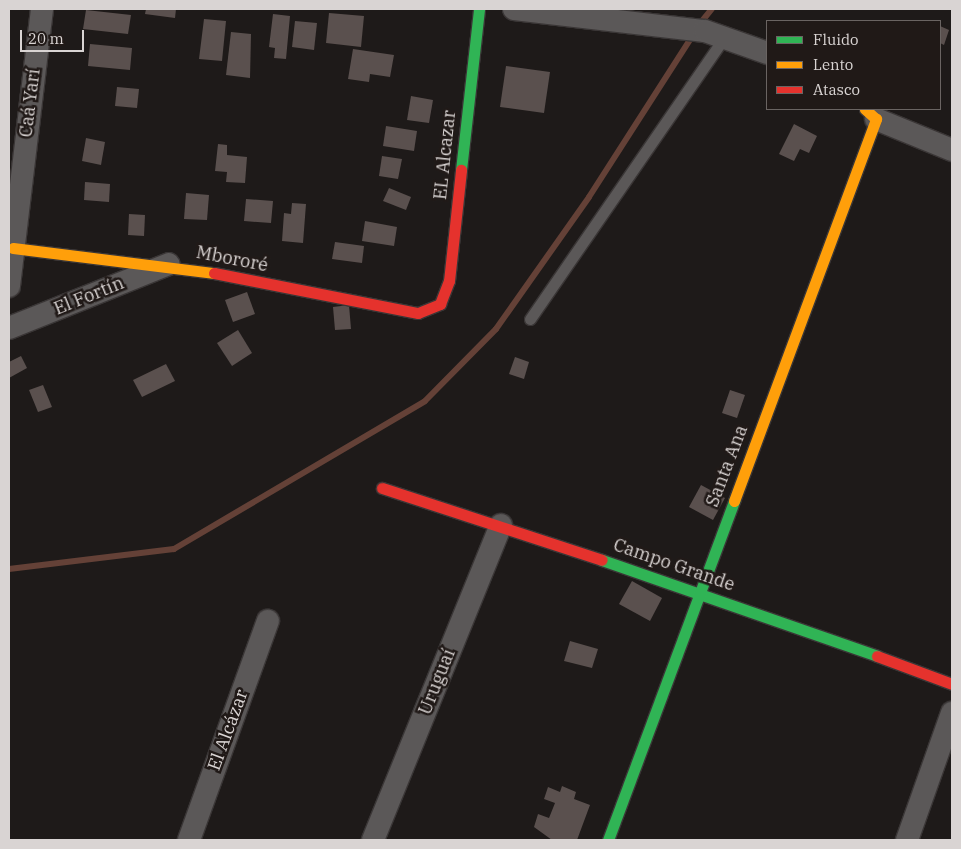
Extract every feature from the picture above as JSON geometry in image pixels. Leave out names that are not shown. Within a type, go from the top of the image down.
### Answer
[{"type":"street","name":"Caá Yarí","points":[[9,286],[42,9]]},
{"type":"street","name":"EL Alcazar","points":[[440,304],[448,281],[479,9]]},
{"type":"street","points":[[514,9],[654,23],[715,35],[766,53]]},
{"type":"street","points":[[871,114],[952,150]]},
{"type":"street","name":"Santa Ana","points":[[608,840],[871,114]]},
{"type":"street","name":"Mbororé","points":[[13,248],[169,264],[418,312],[440,304]]},
{"type":"street","name":"El Fortín","points":[[9,328],[169,264]]},
{"type":"street","name":"Campo Grande","points":[[382,488],[501,524],[698,591],[952,684]]},
{"type":"street","name":"Uruguaí","points":[[373,840],[501,524]]},
{"type":"street","name":"El Alcázar","points":[[189,840],[268,620]]},
{"type":"street","points":[[907,840],[952,713]]},
{"type":"lane","points":[[530,318],[715,35]]},
{"type":"building","points":[[146,9],[176,9],[175,18],[145,14]]},
{"type":"building","points":[[86,10],[131,15],[128,34],[83,29]]},
{"type":"building","points":[[329,13],[364,16],[361,47],[326,43]]},
{"type":"building","points":[[273,14],[290,16],[286,59],[274,58],[275,48],[269,47]]},
{"type":"building","points":[[204,19],[226,21],[222,61],[199,59]]},
{"type":"building","points":[[295,21],[317,23],[314,50],[292,47]]},
{"type":"building","points":[[941,26],[949,30],[944,45],[941,44]]},
{"type":"building","points":[[231,32],[251,34],[250,78],[226,75]]},
{"type":"building","points":[[90,44],[132,48],[130,70],[88,66]]},
{"type":"building","points":[[353,49],[394,55],[390,77],[370,74],[369,82],[348,79]]},
{"type":"building","points":[[506,66],[550,72],[544,113],[500,107]]},
{"type":"building","points":[[117,87],[139,89],[137,108],[115,106]]},
{"type":"building","points":[[411,96],[433,100],[429,123],[407,120]]},
{"type":"building","points":[[794,124],[817,136],[809,153],[800,149],[794,161],[779,154]]},
{"type":"building","points":[[386,126],[417,131],[414,151],[383,146]]},
{"type":"building","points":[[86,138],[105,142],[101,165],[82,161]]},
{"type":"building","points":[[218,144],[227,145],[227,155],[247,157],[245,183],[226,182],[227,172],[215,171]]},
{"type":"building","points":[[382,156],[402,159],[398,179],[379,176]]},
{"type":"building","points":[[85,182],[110,184],[109,202],[84,200]]},
{"type":"building","points":[[389,188],[411,197],[406,210],[383,201]]},
{"type":"building","points":[[186,193],[209,195],[207,220],[184,219]]},
{"type":"building","points":[[246,199],[273,201],[271,223],[244,221]]},
{"type":"building","points":[[292,203],[306,204],[303,243],[282,241],[284,213],[291,214]]},
{"type":"building","points":[[129,214],[145,215],[144,236],[128,235]]},
{"type":"building","points":[[365,221],[397,227],[394,246],[362,241]]},
{"type":"building","points":[[335,242],[364,246],[362,263],[332,259]]},
{"type":"building","points":[[247,292],[255,314],[233,322],[225,300]]},
{"type":"building","points":[[349,305],[351,329],[335,330],[333,307]]},
{"type":"building","points":[[238,330],[252,353],[232,366],[217,343]]},
{"type":"building","points":[[21,356],[27,368],[9,378],[9,362]]},
{"type":"building","points":[[515,357],[529,362],[524,379],[509,374]]},
{"type":"building","points":[[166,364],[175,381],[142,397],[133,380]]},
{"type":"building","points":[[43,385],[52,407],[38,412],[29,390]]},
{"type":"building","points":[[730,390],[745,395],[737,418],[722,413]]},
{"type":"building","points":[[701,485],[725,498],[713,520],[689,507]]},
{"type":"building","points":[[632,581],[662,598],[650,621],[619,604]]},
{"type":"building","points":[[570,641],[598,649],[592,668],[564,661]]},
{"type":"building","points":[[562,786],[576,792],[574,799],[590,805],[577,840],[552,840],[534,827],[538,814],[549,818],[555,803],[544,799],[548,787],[560,792]]},
{"type":"waterway","points":[[698,26],[712,9]]},
{"type":"waterway","points":[[9,569],[174,549],[425,401],[496,329],[589,197],[693,35]]},
{"type":"traffic: fast","points":[[461,170],[479,9]]},
{"type":"traffic: fast","points":[[608,840],[734,501]]},
{"type":"traffic: fast","points":[[602,560],[877,656]]},
{"type":"traffic: slow","points":[[734,501],[876,119],[866,110]]},
{"type":"traffic: slow","points":[[13,248],[214,273]]},
{"type":"traffic: jam","points":[[214,273],[418,313],[440,304],[449,281],[461,170]]},
{"type":"traffic: jam","points":[[382,488],[602,560]]},
{"type":"traffic: jam","points":[[877,656],[952,684]]}]
